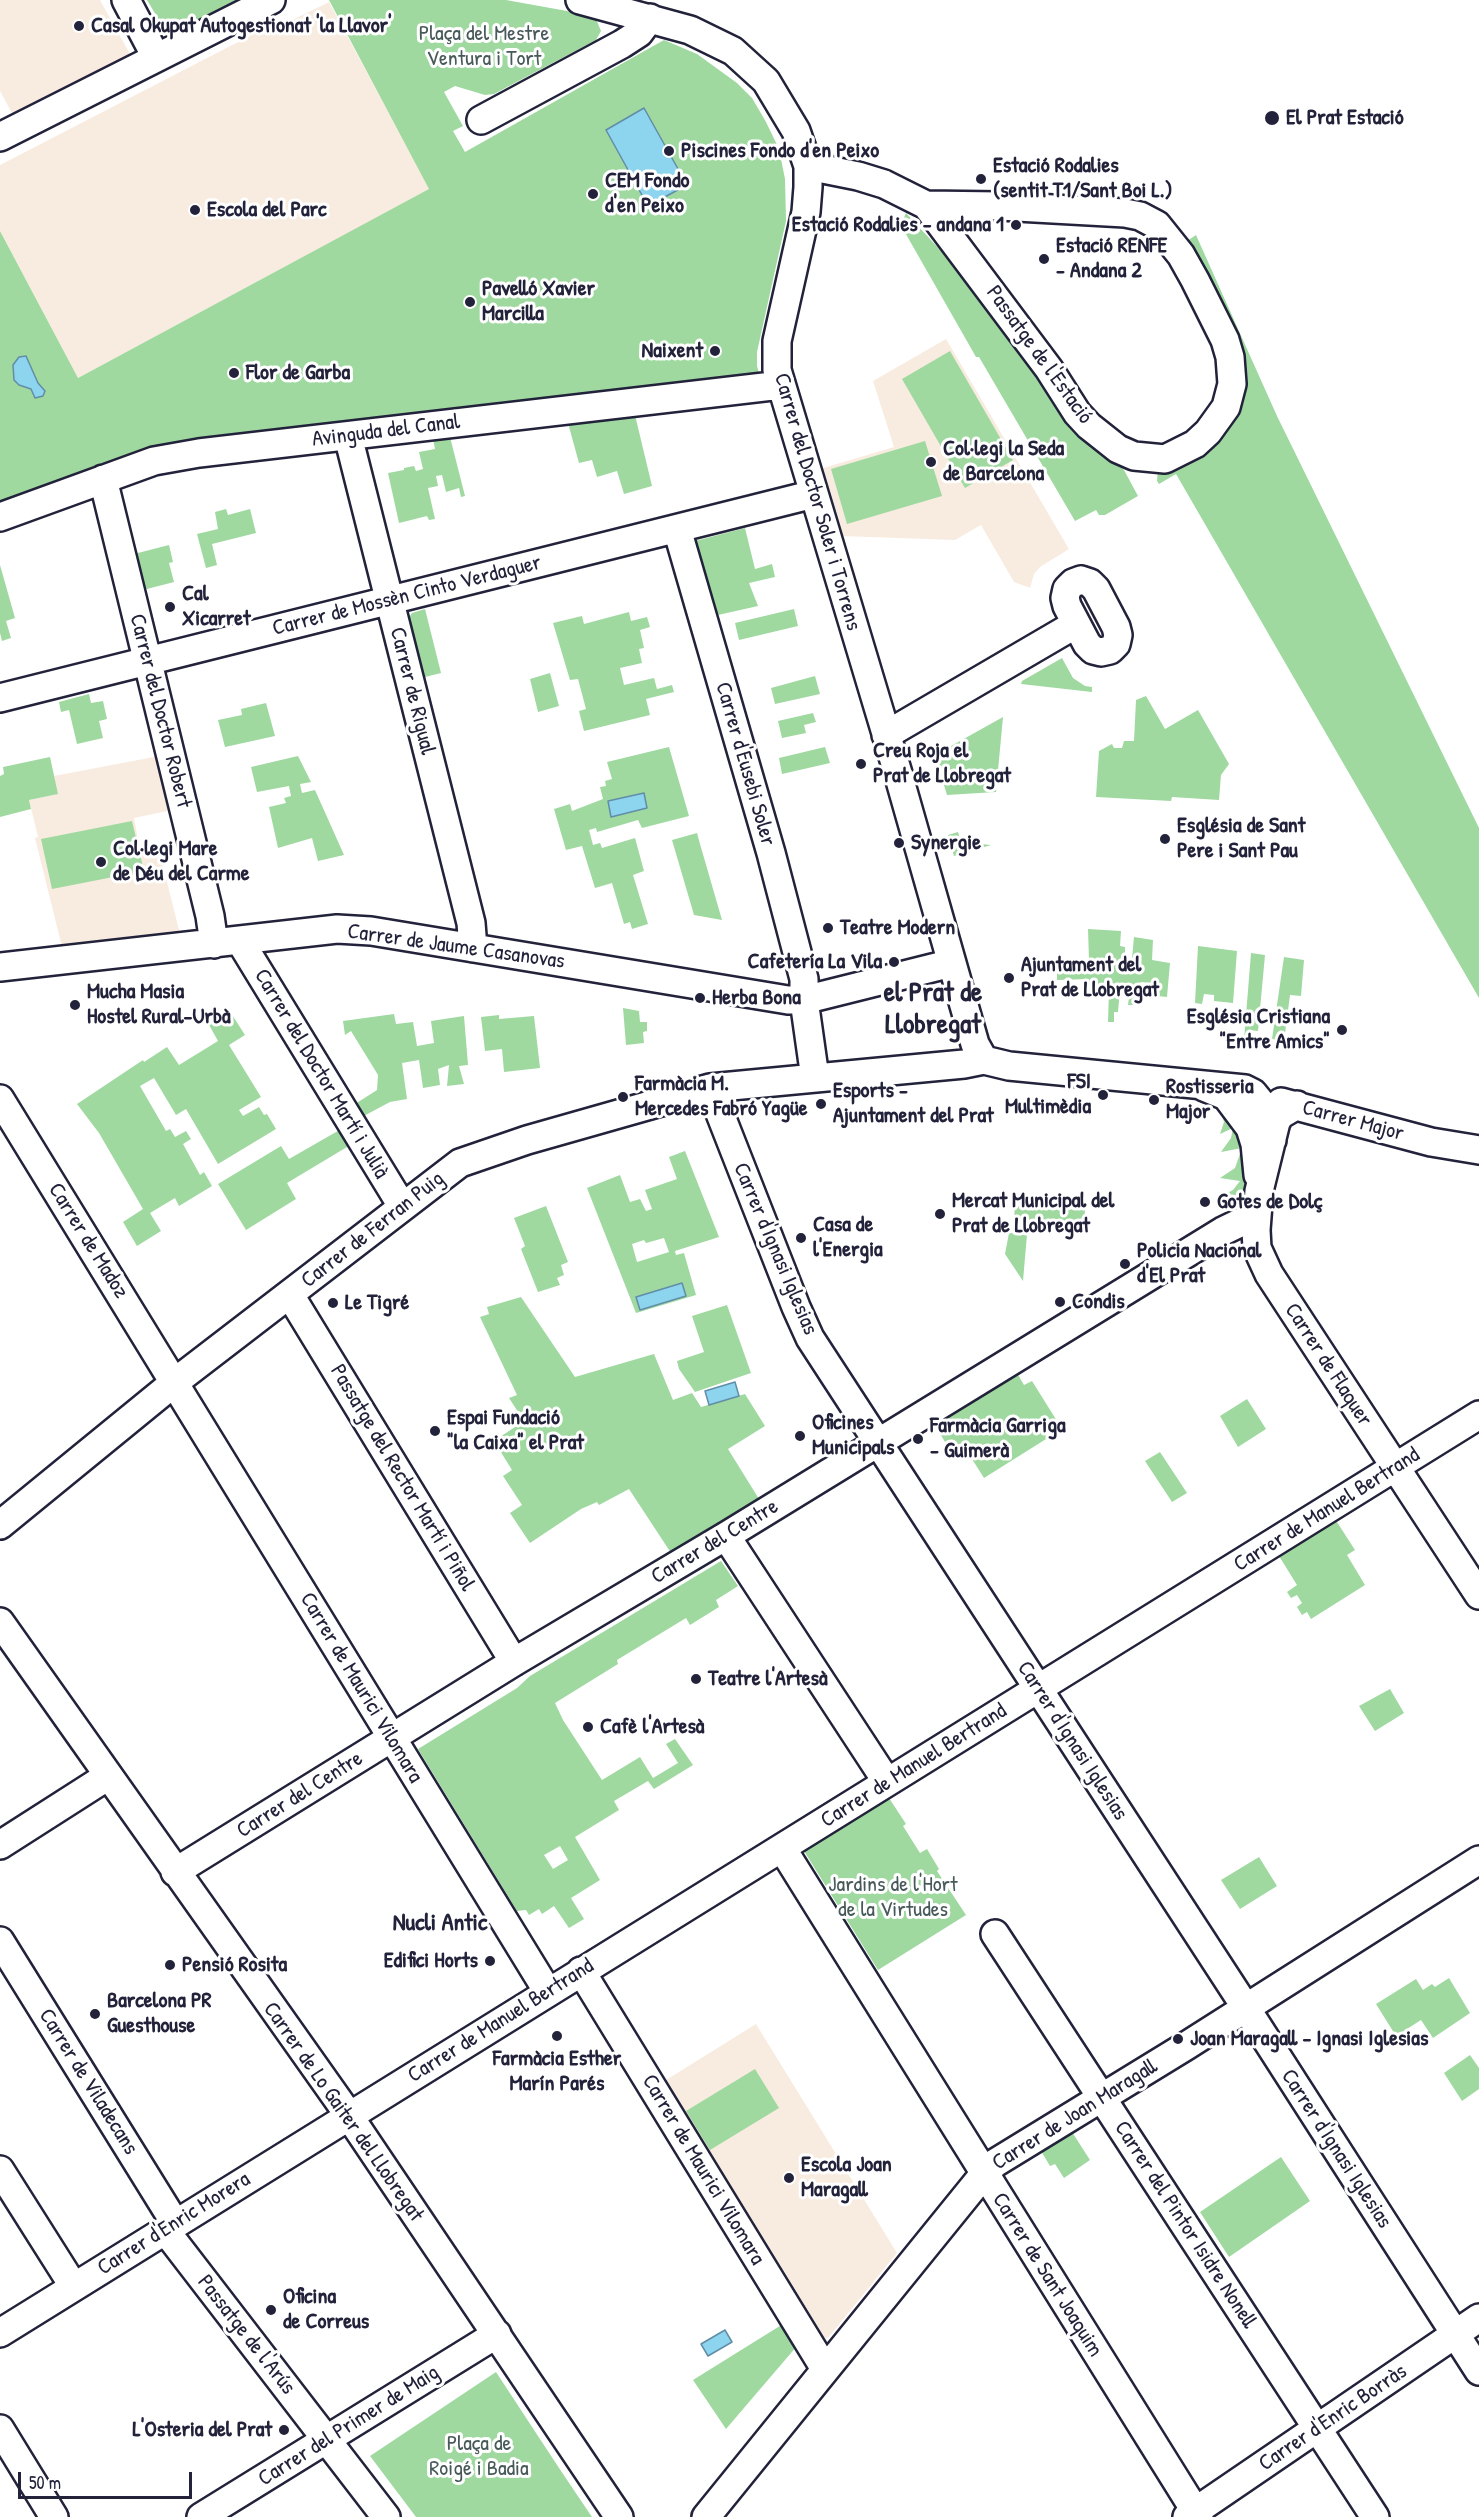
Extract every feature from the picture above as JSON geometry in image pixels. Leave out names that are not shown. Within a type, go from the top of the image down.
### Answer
[{"type":"street","points":[[126,0],[156,57]]},
{"type":"street","points":[[2,130],[271,0]]},
{"type":"street","name":"Carrer del Doctor Soler i Torrens","points":[[580,0],[690,30],[722,44],[745,60],[766,81],[792,122],[808,166],[806,212],[777,341],[776,357],[781,385],[886,735],[975,1044],[984,1060]]},
{"type":"street","points":[[481,120],[622,44],[639,33],[650,18]]},
{"type":"street","name":"Passatge de l'Estació","points":[[808,166],[884,184],[926,206],[1043,360],[1077,413],[1089,426],[1118,449],[1147,459],[1165,459],[1195,444],[1208,432],[1226,407],[1232,384],[1230,357],[1225,340],[1181,255],[1157,225],[1140,216],[1125,213],[999,206],[926,206]]},
{"type":"street","name":"Avinguda del Canal","points":[[0,517],[154,461],[177,457],[781,385]]},
{"type":"street","name":"Carrer de Rigual","points":[[348,436],[471,923],[473,948]]},
{"type":"street","name":"Carrer del Doctor Robert","points":[[103,479],[210,916],[227,942]]},
{"type":"street","name":"Carrer de Mossèn Cinto Verdaguer","points":[[0,698],[814,494]]},
{"type":"street","name":"Carrer d'Eusebi Soler","points":[[677,529],[774,864],[804,979],[804,1000],[815,1078]]},
{"type":"street","points":[[886,735],[1076,624]]},
{"type":"street","name":"Carrer de Jaume Casanovas","points":[[0,967],[354,929],[804,1000]]},
{"type":"street","name":"Carrer del Doctor Martí i Julià","points":[[227,942],[402,1206]]},
{"type":"street","points":[[804,1000],[951,957]]},
{"type":"street","points":[[984,1060],[1009,1066],[1245,1089],[1259,1099],[1270,1118],[1272,1140]]},
{"type":"street","name":"Carrer de Ferran Puig","points":[[0,1525],[176,1382],[460,1163],[527,1140],[710,1088],[964,1064],[984,1060]]},
{"type":"street","points":[[1197,1084],[1226,1096],[1250,1128],[1255,1144],[1258,1203]]},
{"type":"street","name":"Carrer d'Ignasi Iglesias","points":[[710,1088],[810,1338],[1246,2007],[1479,2371]]},
{"type":"street","name":"Carrer Major","points":[[1226,1096],[1297,1105],[1431,1142],[1479,1150]]},
{"type":"street","name":"Carrer de Madoz","points":[[0,1099],[176,1382]]},
{"type":"street","points":[[1258,1203],[1280,1115],[1297,1105]]},
{"type":"street","name":"Carrer del Centre","points":[[175,1872],[514,1662],[726,1536],[1223,1231],[1258,1203]]},
{"type":"street","name":"Carrer de Flaquer","points":[[1258,1203],[1257,1248],[1269,1274],[1479,1595]]},
{"type":"street","name":"Passatge del Rector Martí i Piñol","points":[[290,1295],[514,1662]]},
{"type":"street","name":"Carrer de Maurici Vilomara","points":[[176,1382],[548,1992]]},
{"type":"street","name":"Carrer de Manuel Bertrand","points":[[349,2116],[1479,1415]]},
{"type":"street","points":[[726,1536],[887,1782]]},
{"type":"street","name":"Carrer de Lo Gaiter del Llobregat","points":[[0,1622],[349,2116],[619,2517]]},
{"type":"street","points":[[0,1845],[108,1776]]},
{"type":"street","name":"Carrer de Sant Joaquim","points":[[782,1848],[1194,2515]]},
{"type":"street","name":"Carrer de Joan Maragall","points":[[706,2517],[984,2174],[1004,2156],[1101,2098],[1479,1860]]},
{"type":"street","name":"Carrer del Pintor Isidre Nonell","points":[[995,1934],[1375,2517]]},
{"type":"street","name":"Carrer de Viladecans","points":[[0,1941],[170,2226]]},
{"type":"street","name":"Carrer de Maurici Vilomara","points":[[581,1971],[825,2369]]},
{"type":"street","name":"Carrer d'Enric Morera","points":[[0,2334],[349,2116]]},
{"type":"street","points":[[0,2170],[74,2287]]},
{"type":"street","name":"Passatge de l'Arús","points":[[170,2226],[327,2440]]},
{"type":"street","name":"Carrer d'Enric Borràs","points":[[1194,2515],[1479,2318]]},
{"type":"street","name":"Carrer del Primer de Maig","points":[[201,2517],[497,2334]]},
{"type":"street","points":[[0,2430],[54,2517]]},
{"type":"street","points":[[327,2440],[386,2517]]},
{"type":"shaded area","name":"Casal Okupat Autogestionat 'la Llavor'","points":[[0,0],[100,0],[130,54],[130,60],[13,115],[0,91]]},
{"type":"shaded area","name":"Escola del Parc","points":[[329,2],[430,189],[78,378],[0,231],[0,165],[269,26],[272,30]]},
{"type":"shaded area","name":"Col·legi la Seda de Barcelona","points":[[946,339],[1069,549],[1040,567],[1034,574],[1030,588],[1014,582],[981,525],[955,540],[840,536],[820,469],[894,447],[873,381]]},
{"type":"shaded area","name":"Col·legi Mare de Déu del Carme","points":[[159,756],[172,810],[134,818],[139,845],[157,842],[181,938],[63,951],[35,838],[38,837],[29,800],[57,794],[54,776]]},
{"type":"shaded area","name":"Escola Joan Maragall","points":[[756,2024],[897,2253],[828,2338],[825,2338],[666,2080]]},
{"type":"green space","points":[[147,0],[246,0],[169,37]]},
{"type":"green space","name":"Plaça del Mestre Ventura i Tort","points":[[329,0],[506,0],[567,11],[596,19],[601,31],[596,40],[494,94],[485,95],[455,86],[444,92],[463,126],[453,131],[465,152],[664,40],[697,54],[737,83],[752,98],[766,122],[779,149],[785,179],[786,221],[757,352],[757,366],[765,395],[194,458],[0,526],[0,231],[78,378],[429,189]]},
{"type":"green space","points":[[906,213],[967,279],[1124,470],[1138,496],[1105,515],[1099,515],[1096,510],[1075,521],[979,357],[976,357],[903,229],[902,222]]},
{"type":"green space","points":[[1196,235],[1277,416],[1479,828],[1479,998],[1176,474],[1159,484],[1157,481],[1158,469],[1244,388],[1244,357],[1237,334],[1184,243]]},
{"type":"green space","points":[[950,351],[1013,460],[965,488],[902,379]]},
{"type":"green space","points":[[635,415],[652,486],[624,494],[617,471],[597,477],[592,460],[579,463],[568,423]]},
{"type":"green space","points":[[450,437],[465,496],[461,497],[459,488],[446,492],[442,475],[436,476],[438,486],[428,488],[435,519],[429,520],[427,516],[399,523],[388,473],[414,466],[416,471],[423,469],[419,452],[435,449],[433,439]]},
{"type":"green space","points":[[925,441],[942,496],[847,524],[831,469]]},
{"type":"green space","points":[[226,509],[228,515],[250,509],[256,533],[212,544],[217,565],[206,568],[197,534],[218,529],[215,512]]},
{"type":"green space","points":[[745,528],[755,569],[772,564],[775,577],[749,583],[758,606],[709,617],[695,541]]},
{"type":"green space","points":[[169,545],[173,562],[169,563],[174,582],[143,590],[134,554]]},
{"type":"green space","points":[[0,565],[15,618],[6,621],[11,638],[2,641],[0,633]]},
{"type":"green space","points":[[425,609],[441,673],[421,678],[406,622],[412,613]]},
{"type":"green space","points":[[794,609],[798,626],[739,640],[735,623]]},
{"type":"green space","points":[[629,612],[631,621],[647,617],[650,627],[640,630],[644,648],[639,649],[642,663],[620,668],[624,685],[654,678],[657,689],[672,685],[674,692],[646,699],[650,715],[584,731],[579,711],[586,709],[578,679],[570,680],[553,623],[582,616],[584,624]]},
{"type":"green space","points":[[1062,658],[1073,678],[1085,686],[1092,687],[1092,692],[1021,684],[1022,681]]},
{"type":"green space","points":[[550,673],[559,706],[538,712],[530,679]]},
{"type":"green space","points":[[815,676],[820,694],[775,704],[771,688]]},
{"type":"green space","points":[[89,694],[91,703],[103,701],[107,719],[99,721],[103,738],[77,744],[69,710],[61,712],[59,702]]},
{"type":"green space","points":[[1146,696],[1165,729],[1198,710],[1229,764],[1221,775],[1219,800],[1172,797],[1171,801],[1096,797],[1099,751],[1112,744],[1114,748],[1122,748],[1124,741],[1134,741],[1136,700]]},
{"type":"green space","points":[[266,703],[275,736],[225,747],[218,720],[242,715],[241,709]]},
{"type":"green space","points":[[813,713],[816,722],[804,725],[806,733],[782,738],[778,721]]},
{"type":"green space","points":[[1003,717],[996,792],[947,795],[935,755]]},
{"type":"green space","points":[[669,747],[689,816],[642,828],[638,820],[597,832],[596,828],[589,830],[593,845],[600,843],[602,848],[635,838],[644,871],[633,875],[648,924],[632,929],[630,922],[624,924],[612,883],[595,888],[582,846],[566,850],[554,809],[570,804],[572,811],[603,799],[600,787],[606,786],[605,781],[612,779],[607,762]]},
{"type":"green space","points":[[825,747],[830,763],[782,774],[779,758]]},
{"type":"green space","points":[[298,756],[311,782],[300,784],[302,793],[315,790],[344,855],[318,861],[312,838],[278,848],[269,807],[286,803],[284,798],[291,796],[289,786],[257,792],[251,767]]},
{"type":"green space","points":[[50,757],[58,794],[29,800],[31,809],[0,817],[0,776],[4,774],[3,767]]},
{"type":"green space","points":[[132,821],[144,871],[52,889],[41,839]]},
{"type":"green space","points":[[958,832],[961,842],[991,845],[954,856],[948,835]]},
{"type":"green space","points":[[697,833],[722,920],[694,915],[672,840]]},
{"type":"green space","points":[[1088,929],[1121,931],[1120,946],[1125,947],[1125,958],[1132,959],[1134,937],[1153,940],[1152,960],[1170,963],[1167,997],[1148,995],[1150,983],[1141,982],[1138,1005],[1128,1005],[1130,990],[1120,989],[1118,1012],[1114,1012],[1114,1022],[1108,1022],[1109,991],[1096,990],[1095,998],[1090,998],[1089,979],[1057,980],[1057,969],[1065,969],[1064,961],[1089,960]]},
{"type":"green space","points":[[1198,946],[1237,951],[1233,1003],[1214,1001],[1214,995],[1204,994],[1202,1004],[1195,1003]]},
{"type":"green space","points":[[1251,953],[1265,955],[1258,1031],[1249,1030],[1248,1041],[1244,1040]]},
{"type":"green space","points":[[1284,957],[1304,960],[1301,996],[1290,995],[1284,1041],[1272,1039]]},
{"type":"green space","points":[[623,1008],[639,1011],[640,1022],[647,1022],[647,1031],[643,1032],[644,1043],[626,1045]]},
{"type":"green space","points":[[229,1010],[245,1035],[229,1045],[261,1097],[239,1110],[243,1116],[259,1107],[264,1115],[267,1114],[276,1129],[218,1164],[186,1109],[176,1115],[154,1078],[140,1086],[166,1131],[170,1129],[175,1137],[186,1131],[191,1139],[183,1144],[200,1175],[204,1172],[212,1186],[179,1206],[175,1198],[150,1213],[161,1231],[137,1246],[123,1222],[143,1209],[99,1133],[77,1104],[143,1060],[144,1062],[167,1047],[179,1065],[218,1041],[208,1023]]},
{"type":"green space","points":[[394,1014],[396,1024],[413,1022],[417,1046],[434,1043],[431,1021],[464,1016],[468,1065],[459,1066],[464,1084],[447,1086],[449,1065],[438,1069],[440,1085],[423,1088],[419,1060],[402,1063],[407,1099],[390,1102],[360,1118],[352,1106],[377,1090],[378,1075],[351,1031],[345,1035],[343,1021]]},
{"type":"green space","points":[[499,1015],[499,1019],[534,1016],[540,1068],[504,1072],[502,1049],[485,1051],[481,1017]]},
{"type":"green space","points":[[1220,1109],[1240,1124],[1248,1182],[1234,1208],[1220,1197],[1233,1190],[1240,1181],[1220,1178],[1235,1168],[1242,1148],[1221,1152],[1231,1138],[1233,1128],[1220,1134],[1224,1122]]},
{"type":"green space","points":[[343,1128],[352,1144],[287,1183],[296,1199],[246,1230],[218,1184],[281,1146],[289,1159]]},
{"type":"green space","points":[[685,1151],[719,1237],[675,1251],[676,1255],[684,1253],[696,1295],[636,1313],[587,1188],[620,1175],[630,1202],[640,1199],[646,1211],[652,1209],[645,1190],[677,1179],[669,1157]],"holes":[[[664,1238],[669,1252],[637,1262],[632,1244]]]},
{"type":"green space","points":[[546,1206],[568,1262],[561,1265],[564,1275],[557,1278],[560,1285],[538,1292],[521,1249],[525,1246],[514,1218]]},
{"type":"green space","points":[[1015,1206],[1085,1210],[1084,1224],[1028,1223],[1023,1281],[1005,1254],[1009,1233],[1013,1233]]},
{"type":"green space","points":[[521,1297],[575,1377],[654,1354],[673,1400],[692,1393],[701,1407],[745,1394],[765,1426],[728,1449],[759,1499],[671,1553],[629,1489],[599,1505],[597,1502],[581,1509],[530,1543],[510,1513],[522,1505],[503,1476],[512,1470],[494,1441],[524,1421],[509,1398],[517,1395],[480,1317],[489,1314],[487,1307]]},
{"type":"green space","points":[[727,1305],[751,1373],[695,1392],[679,1369],[677,1361],[704,1352],[692,1316]]},
{"type":"green space","points":[[1017,1373],[1024,1385],[1032,1381],[1062,1429],[984,1478],[965,1448],[953,1455],[934,1424]]},
{"type":"green space","points":[[1247,1399],[1266,1429],[1238,1447],[1220,1416]]},
{"type":"green space","points":[[1160,1452],[1187,1493],[1172,1502],[1145,1461]]},
{"type":"green space","points":[[1335,1519],[1355,1550],[1347,1555],[1365,1585],[1311,1619],[1307,1612],[1302,1615],[1297,1607],[1302,1603],[1297,1595],[1291,1598],[1287,1592],[1297,1585],[1279,1556]]},
{"type":"green space","points":[[721,1561],[738,1586],[716,1600],[719,1607],[690,1625],[686,1618],[617,1660],[618,1664],[555,1703],[563,1720],[602,1780],[640,1757],[653,1778],[678,1763],[666,1744],[675,1739],[693,1765],[654,1789],[648,1781],[614,1801],[619,1810],[575,1837],[600,1880],[571,1898],[584,1919],[569,1928],[554,1906],[542,1914],[539,1909],[529,1915],[526,1910],[517,1911],[418,1749],[517,1688],[530,1676]],"holes":[[[560,1846],[568,1860],[553,1869],[544,1855]]]},
{"type":"green space","points":[[1390,1689],[1404,1713],[1375,1731],[1359,1706]]},
{"type":"green space","name":"Jardins de l'Hort de la Virtudes","points":[[889,1798],[906,1824],[903,1826],[920,1853],[927,1849],[939,1869],[937,1871],[966,1915],[878,1970],[804,1851]]},
{"type":"green space","points":[[1259,1857],[1277,1886],[1240,1909],[1221,1880]]},
{"type":"green space","points":[[1449,1978],[1470,2013],[1433,2038],[1421,2020],[1396,2036],[1376,2004],[1416,1979],[1423,1990],[1432,1984],[1435,1987]]},
{"type":"green space","points":[[1470,2055],[1479,2068],[1479,2089],[1462,2101],[1444,2073]]},
{"type":"green space","points":[[755,2069],[779,2108],[710,2150],[686,2111]]},
{"type":"green space","points":[[1072,2132],[1090,2160],[1064,2178],[1055,2164],[1050,2166],[1041,2151]]},
{"type":"green space","points":[[1281,2157],[1310,2201],[1229,2257],[1200,2212]]},
{"type":"green space","points":[[783,2324],[797,2346],[726,2429],[693,2380]]},
{"type":"green space","name":"Plaça de Roigé i Badia","points":[[496,2372],[592,2517],[416,2517],[370,2456]]},
{"type":"water","points":[[644,108],[687,185],[648,206],[606,130]]},
{"type":"water","points":[[26,356],[38,383],[45,391],[43,396],[35,398],[31,389],[19,385],[14,380],[13,365],[19,357]]},
{"type":"water","points":[[644,793],[647,808],[611,817],[608,801]]},
{"type":"water","points":[[682,1283],[686,1296],[640,1310],[636,1297]]},
{"type":"water","points":[[735,1382],[739,1396],[709,1405],[705,1391]]},
{"type":"water","points":[[725,2330],[732,2342],[708,2356],[701,2344]]},
{"type":"place","name":"Casal Okupat Autogestionat 'la Llavor'","points":[[79,26]]},
{"type":"place","name":"El Prat Estació","points":[[1272,118]]},
{"type":"place","name":"Piscines Fondo d'en Peixo","points":[[669,151]]},
{"type":"place","name":"Estació Rodalies (sentit T1/Sant Boi L.)","points":[[981,179]]},
{"type":"place","name":"CEM Fondo d'en Peixo","points":[[593,194]]},
{"type":"place","name":"Escola del Parc","points":[[195,210]]},
{"type":"place","name":"Estació Rodalies - andana 1","points":[[1016,225]]},
{"type":"place","name":"Estació RENFE - Andana 2","points":[[1044,259]]},
{"type":"place","name":"Pavelló Xavier Marcilla","points":[[470,302]]},
{"type":"place","name":"Naixent","points":[[715,351]]},
{"type":"place","name":"Flor de Garba","points":[[234,373]]},
{"type":"place","name":"Col·legi la Seda de Barcelona","points":[[931,462]]},
{"type":"place","name":"Cal Xicarret","points":[[170,607]]},
{"type":"place","name":"Creu Roja el Prat de Llobregat","points":[[861,764]]},
{"type":"place","name":"Església de Sant Pere i Sant Pau","points":[[1165,839]]},
{"type":"place","name":"Synergie","points":[[899,843]]},
{"type":"place","name":"Col·legi Mare de Déu del Carme","points":[[101,862]]},
{"type":"place","name":"Teatre Modern","points":[[828,928]]},
{"type":"place","name":"Cafetería La Vila","points":[[894,962]]},
{"type":"place","name":"Ajuntament del Prat de Llobregat","points":[[1009,978]]},
{"type":"place","name":"Herba Bona","points":[[700,998]]},
{"type":"place","name":"Mucha Masia Hostel Rural-Urbà","points":[[75,1005]]},
{"type":"place","name":"Església Cristiana \"Entre Amics\"","points":[[1342,1030]]},
{"type":"place","name":"FSI Multimèdia","points":[[1103,1095]]},
{"type":"place","name":"Farmàcia M. Mercedes Fabró Yagüe","points":[[623,1097]]},
{"type":"place","name":"Rostisseria Major","points":[[1154,1100]]},
{"type":"place","name":"Esports - Ajuntament del Prat","points":[[821,1104]]},
{"type":"place","name":"Gotes de Dolç","points":[[1205,1202]]},
{"type":"place","name":"Mercat Municipal del Prat de Llobregat","points":[[940,1214]]},
{"type":"place","name":"Casa de l'Energia","points":[[801,1238]]},
{"type":"place","name":"Policia Nacional d'El Prat","points":[[1125,1264]]},
{"type":"place","name":"Condis","points":[[1060,1302]]},
{"type":"place","name":"Le Tigré","points":[[333,1303]]},
{"type":"place","name":"Espai Fundació \"la Caixa\" el Prat","points":[[435,1431]]},
{"type":"place","name":"Oficines Municipals","points":[[800,1436]]},
{"type":"place","name":"Farmàcia Garriga - Guimerà","points":[[918,1439]]},
{"type":"place","name":"Teatre l'Artesà","points":[[696,1679]]},
{"type":"place","name":"Cafè l'Artesà","points":[[588,1727]]},
{"type":"place","name":"Edifici Horts","points":[[490,1961]]},
{"type":"place","name":"Pensió Rosita","points":[[170,1965]]},
{"type":"place","name":"Barcelona PR Guesthouse","points":[[95,2014]]},
{"type":"place","name":"Farmàcia Esther Marín Parés","points":[[557,2036]]},
{"type":"place","name":"Joan Maragall - Ignasi Iglesias","points":[[1178,2039]]},
{"type":"place","name":"Escola Joan Maragall","points":[[789,2178]]},
{"type":"place","name":"Oficina de Correus","points":[[271,2310]]},
{"type":"place","name":"L'Osteria del Prat","points":[[284,2430]]},
{"type":"district","name":"el Prat de Llobregat","points":[[933,1010]]},
{"type":"district","name":"Nucli Antic","points":[[440,1924]]}]
